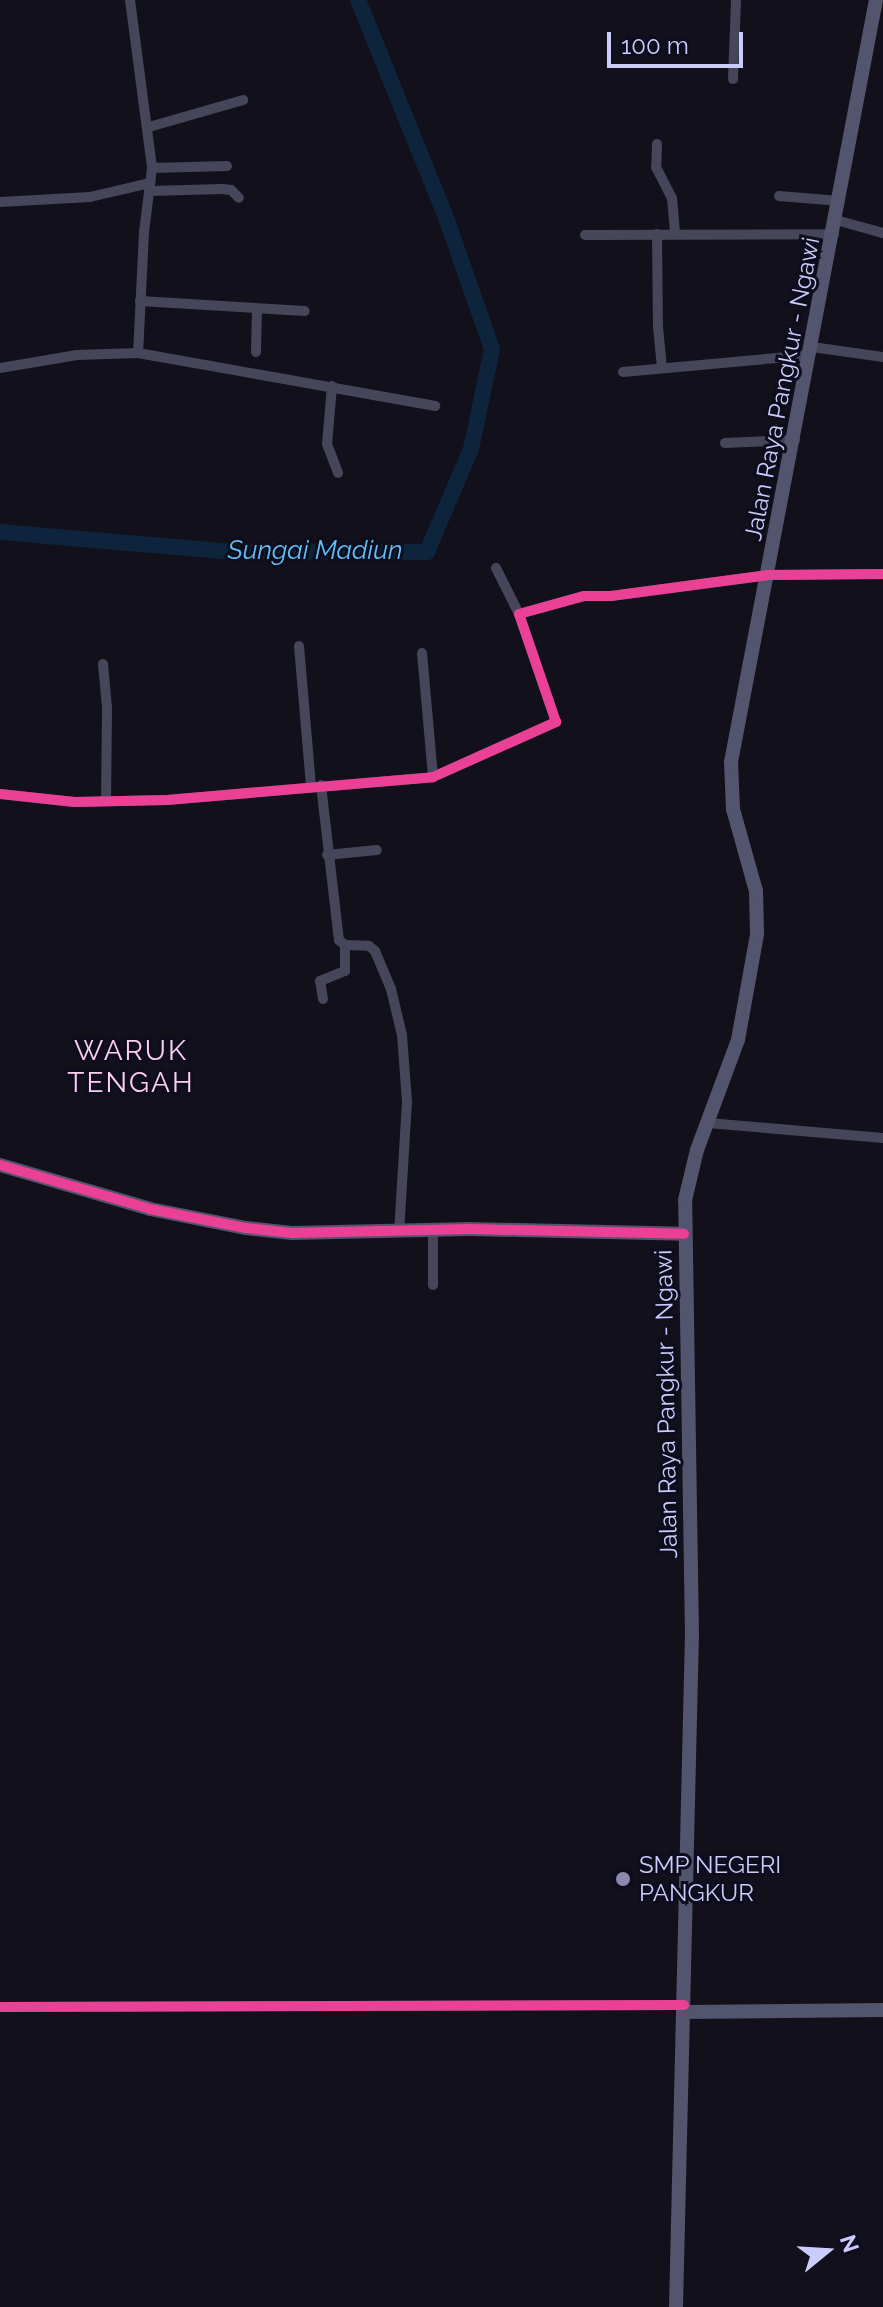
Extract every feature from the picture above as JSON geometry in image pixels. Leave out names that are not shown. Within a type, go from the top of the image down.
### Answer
[{"type":"main road","name":"Jalan Raya Pangkur - Ngawi","points":[[676,2307],[692,1568],[684,1234],[687,1187],[738,1040],[757,934],[756,891],[733,809],[730,779],[876,0]]},
{"type":"main road","points":[[0,1165],[150,1209],[246,1228],[292,1233],[433,1230],[684,1234]]},
{"type":"main road","points":[[684,2008],[883,2010]]},
{"type":"street","points":[[130,0],[152,168],[138,353]]},
{"type":"street","points":[[733,79],[736,0]]},
{"type":"street","points":[[149,127],[243,100]]},
{"type":"street","points":[[657,144],[656,167],[672,198],[675,233]]},
{"type":"street","points":[[152,168],[227,166]]},
{"type":"street","points":[[0,202],[90,197],[150,187],[231,190],[239,198]]},
{"type":"street","points":[[779,196],[840,201]]},
{"type":"street","points":[[585,235],[835,227],[883,233]]},
{"type":"street","points":[[657,234],[662,368]]},
{"type":"street","points":[[140,301],[305,311]]},
{"type":"street","points":[[256,352],[257,309]]},
{"type":"street","points":[[623,372],[811,351],[883,357]]},
{"type":"street","points":[[0,368],[77,355],[138,353],[435,406]]},
{"type":"street","points":[[332,386],[327,444],[338,473]]},
{"type":"street","points":[[725,443],[795,440]]},
{"type":"street","points":[[0,794],[106,801],[234,796],[433,777],[520,741],[556,722],[519,614],[496,568]]},
{"type":"street","points":[[519,614],[584,596],[611,596],[769,575],[883,574]]},
{"type":"street","points":[[299,646],[339,940],[345,945],[369,946],[375,951],[386,974],[399,1020],[407,1102],[399,1232]]},
{"type":"street","points":[[422,653],[433,777]]},
{"type":"street","points":[[103,664],[107,708],[106,801]]},
{"type":"street","points":[[327,855],[377,850]]},
{"type":"street","points":[[323,999],[320,981],[345,971],[345,945]]},
{"type":"street","points":[[708,1123],[883,1138]]},
{"type":"street","points":[[433,1230],[433,1285]]},
{"type":"street","points":[[0,2007],[684,2008]]},
{"type":"waterway","name":"Sungai Madiun","points":[[0,532],[222,551],[427,552],[471,449],[492,349],[445,215],[358,0]]},
{"type":"cycle path","points":[[0,794],[75,802],[167,800],[433,777],[556,722],[519,614],[584,596],[611,596],[769,575],[883,574]]},
{"type":"cycle path","points":[[0,1165],[150,1209],[246,1228],[292,1233],[470,1229],[684,1234]]},
{"type":"cycle path","points":[[0,2007],[684,2005]]},
{"type":"place","name":"SMP NEGERI PANGKUR","points":[[623,1879]]},
{"type":"district","name":"WARUK TENGAH","points":[[131,1067]]}]
